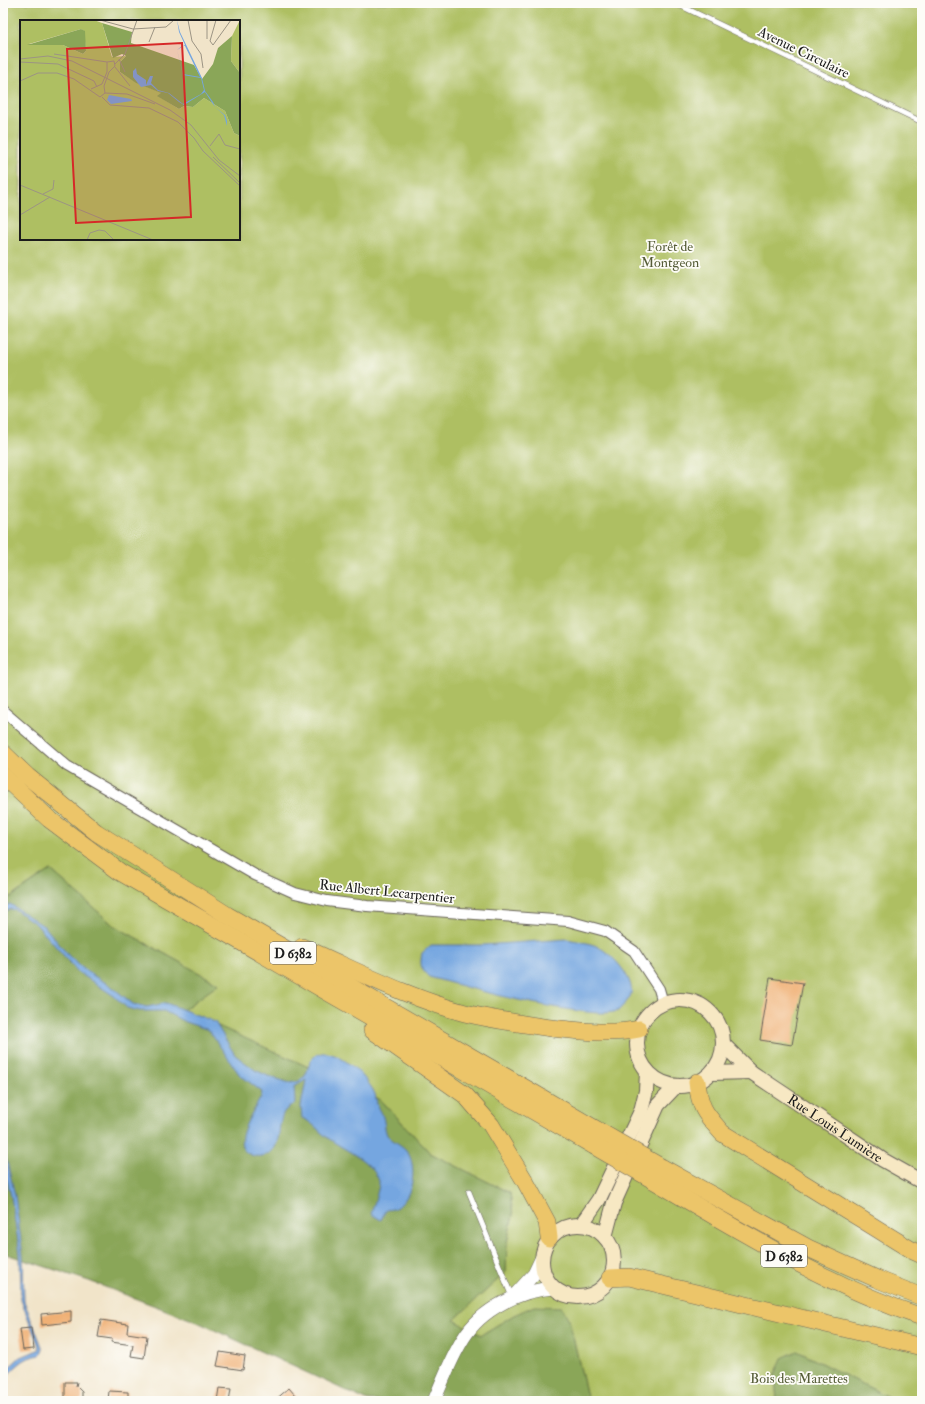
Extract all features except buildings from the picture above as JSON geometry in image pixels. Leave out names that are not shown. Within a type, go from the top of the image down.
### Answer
[{"type":"highway","name":"D 6382","points":[[3,753],[27,776],[96,832],[227,915],[657,1174],[811,1270],[855,1292],[922,1317]]},
{"type":"highway","name":"D 6382","points":[[3,776],[49,819],[120,872],[248,946],[596,1138]]},
{"type":"highway","points":[[227,915],[417,998],[465,1013],[520,1024],[570,1030],[625,1032],[639,1029]]},
{"type":"highway","points":[[248,946],[423,1064],[465,1095],[491,1125],[526,1180],[547,1222],[550,1238]]},
{"type":"highway","points":[[704,1078],[699,1098],[704,1112],[722,1133],[913,1251],[922,1255]]},
{"type":"highway","name":"D 6382","points":[[657,1174],[808,1248],[877,1279],[922,1297]]},
{"type":"highway","points":[[610,1278],[629,1277],[922,1347]]},
{"type":"main road","points":[[704,1078],[719,1060],[723,1044],[721,1030],[714,1017],[704,1007],[691,1002],[677,1000],[663,1003],[653,1009],[644,1018],[639,1029],[636,1040],[637,1051],[647,1072],[660,1081],[676,1086],[687,1086],[704,1078],[751,1072]]},
{"type":"main road","name":"Rue Louis Lumière","points":[[723,1044],[751,1072],[883,1160],[922,1182]]},
{"type":"main road","points":[[582,1225],[599,1199],[641,1111],[646,1091],[647,1072]]},
{"type":"main road","points":[[605,1237],[614,1203],[658,1105],[676,1086]]},
{"type":"main road","points":[[582,1225],[594,1229],[605,1237],[611,1246],[614,1257],[613,1267],[610,1278],[597,1291],[589,1295],[571,1296],[561,1293],[554,1288],[545,1274],[542,1257],[544,1247],[558,1230],[569,1226],[582,1225]]},
{"type":"street","name":"Rue Albert Lecarpentier","points":[[3,711],[67,766],[255,876],[295,893],[327,901],[366,906],[568,921],[605,931],[634,951],[659,988],[663,1003]]},
{"type":"street","points":[[512,1298],[534,1274],[542,1257]]},
{"type":"street","points":[[434,1401],[463,1338],[485,1315],[512,1298],[536,1290],[554,1288]]},
{"type":"lane","name":"Avenue Circulaire","points":[[675,3],[922,122]]},
{"type":"lane","points":[[469,1192],[512,1298]]},
{"type":"green space","name":"Forêt de Montgeon","points":[[3,3],[922,3],[922,1401],[896,1401],[797,1351],[775,1375],[777,1401],[588,1401],[569,1320],[514,1315],[481,1335],[454,1320],[506,1272],[507,1242],[513,1215],[510,1193],[430,1153],[381,1100],[182,1010],[219,984],[113,925],[51,870],[10,897],[3,895]]},
{"type":"green space","points":[[51,870],[113,925],[219,984],[183,1010],[381,1100],[430,1153],[510,1193],[513,1215],[507,1242],[506,1272],[454,1320],[481,1335],[514,1315],[534,1306],[562,1307],[569,1320],[588,1401],[368,1401],[195,1321],[89,1281],[3,1253],[3,895],[11,897]]},
{"type":"green space","name":"Bois des Marettes","points":[[797,1351],[896,1401],[777,1401],[775,1375],[782,1358]]},
{"type":"water","points":[[10,904],[45,927],[69,956],[86,971],[111,986],[133,1004],[147,1007],[166,1003],[215,1022],[235,1055],[255,1070],[270,1077],[290,1083],[299,1081],[305,1076],[310,1062],[316,1055],[323,1053],[332,1054],[349,1064],[365,1078],[375,1093],[377,1104],[382,1113],[387,1135],[406,1150],[411,1160],[413,1169],[412,1179],[407,1196],[402,1203],[395,1208],[386,1210],[381,1220],[371,1214],[379,1181],[370,1167],[357,1156],[335,1143],[310,1122],[302,1118],[301,1106],[306,1080],[294,1087],[295,1103],[284,1112],[277,1142],[272,1151],[266,1155],[260,1156],[255,1156],[246,1152],[242,1146],[244,1130],[261,1097],[262,1092],[239,1074],[210,1032],[206,1029],[185,1022],[164,1011],[140,1011],[127,1008],[114,996],[78,972],[36,924],[16,910],[11,909],[3,912],[3,908]]},
{"type":"water","points":[[567,939],[594,945],[607,953],[620,965],[629,980],[631,994],[618,1011],[606,1013],[589,1012],[518,1000],[429,977],[421,966],[422,953],[431,945],[483,945]]},
{"type":"water","points":[[3,1145],[15,1195],[23,1256],[24,1301],[43,1349],[40,1355],[28,1358],[3,1379],[3,1373],[19,1358],[40,1349],[21,1300],[20,1254],[11,1196],[4,1167]]}]
